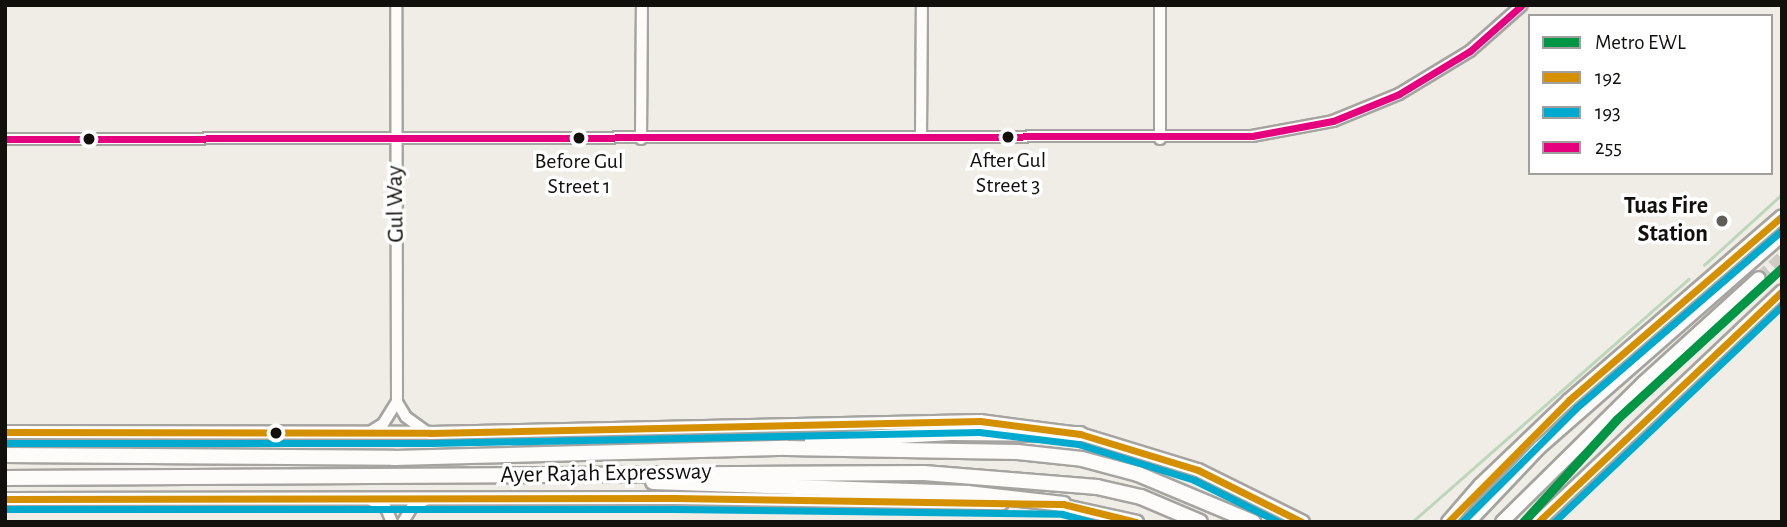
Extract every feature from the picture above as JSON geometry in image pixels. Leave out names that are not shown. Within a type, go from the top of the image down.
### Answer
[{"type":"highway","points":[[787,448],[804,442],[845,438],[1080,434]]},
{"type":"highway","name":"Ayer Rajah Expressway","points":[[5,455],[394,458],[787,448],[1017,452],[1082,459],[1138,474],[1253,522]]},
{"type":"highway","name":"Ayer Rajah Expressway","points":[[5,478],[536,476],[827,471],[1021,478],[1141,497],[1200,522]]},
{"type":"highway","points":[[536,476],[967,493],[1063,504]]},
{"type":"main road","points":[[1448,522],[1480,485],[1569,400],[1782,216]]},
{"type":"main road","points":[[1469,522],[1540,447],[1782,235]]},
{"type":"main road","points":[[1502,522],[1643,383],[1759,278]]},
{"type":"main road","points":[[1538,522],[1782,291]]},
{"type":"main road","points":[[5,432],[366,434],[980,421],[1080,434],[1198,470],[1303,522]]},
{"type":"main road","points":[[5,499],[429,498],[1063,504],[1137,522]]},
{"type":"street","name":"Gul Way","points":[[396,5],[397,402]]},
{"type":"street","points":[[641,139],[642,5]]},
{"type":"street","points":[[921,137],[922,5]]},
{"type":"street","points":[[1160,5],[1160,139]]},
{"type":"street","points":[[5,139],[1160,139],[1252,136],[1333,121],[1366,109],[1470,51],[1521,5]]},
{"type":"street","points":[[366,434],[383,424],[397,402],[405,417],[430,433]]},
{"type":"street","points":[[365,498],[386,508],[392,522]]},
{"type":"street","points":[[403,522],[412,507],[429,498]]},
{"type":"waterway","points":[[1704,265],[1782,194]]},
{"type":"waterway","points":[[1412,522],[1689,279]]},
{"type":"tunnel","points":[[1759,278],[1782,257]]},
{"type":"railway","points":[[1585,400],[1782,230]]},
{"type":"metro line","name":"EWL","points":[[1523,522],[1617,419],[1782,268]]},
{"type":"transit line","name":"255","points":[[5,139],[1252,136],[1333,121],[1399,94],[1470,51],[1522,5]]},
{"type":"transit line","name":"192","points":[[1448,522],[1569,400],[1782,216]]},
{"type":"transit line","name":"193","points":[[1462,522],[1576,408],[1782,230]]},
{"type":"transit line","name":"192","points":[[1538,522],[1782,291]]},
{"type":"transit line","name":"193","points":[[1554,522],[1782,306]]},
{"type":"transit line","name":"192","points":[[5,432],[430,433],[980,421],[1080,434],[1198,470],[1302,522]]},
{"type":"transit line","name":"193","points":[[5,443],[430,443],[979,432],[1078,444],[1194,480],[1279,522]]},
{"type":"transit line","name":"192","points":[[5,499],[674,498],[1063,504],[1136,522]]},
{"type":"transit line","name":"193","points":[[5,509],[674,509],[1062,514],[1092,522]]},
{"type":"place","name":"After Gul Street 3","points":[[1008,137]]},
{"type":"place","name":"Before Gul Street 1","points":[[579,138]]},
{"type":"place","name":"Tuas Fire Station","points":[[1722,221]]}]
